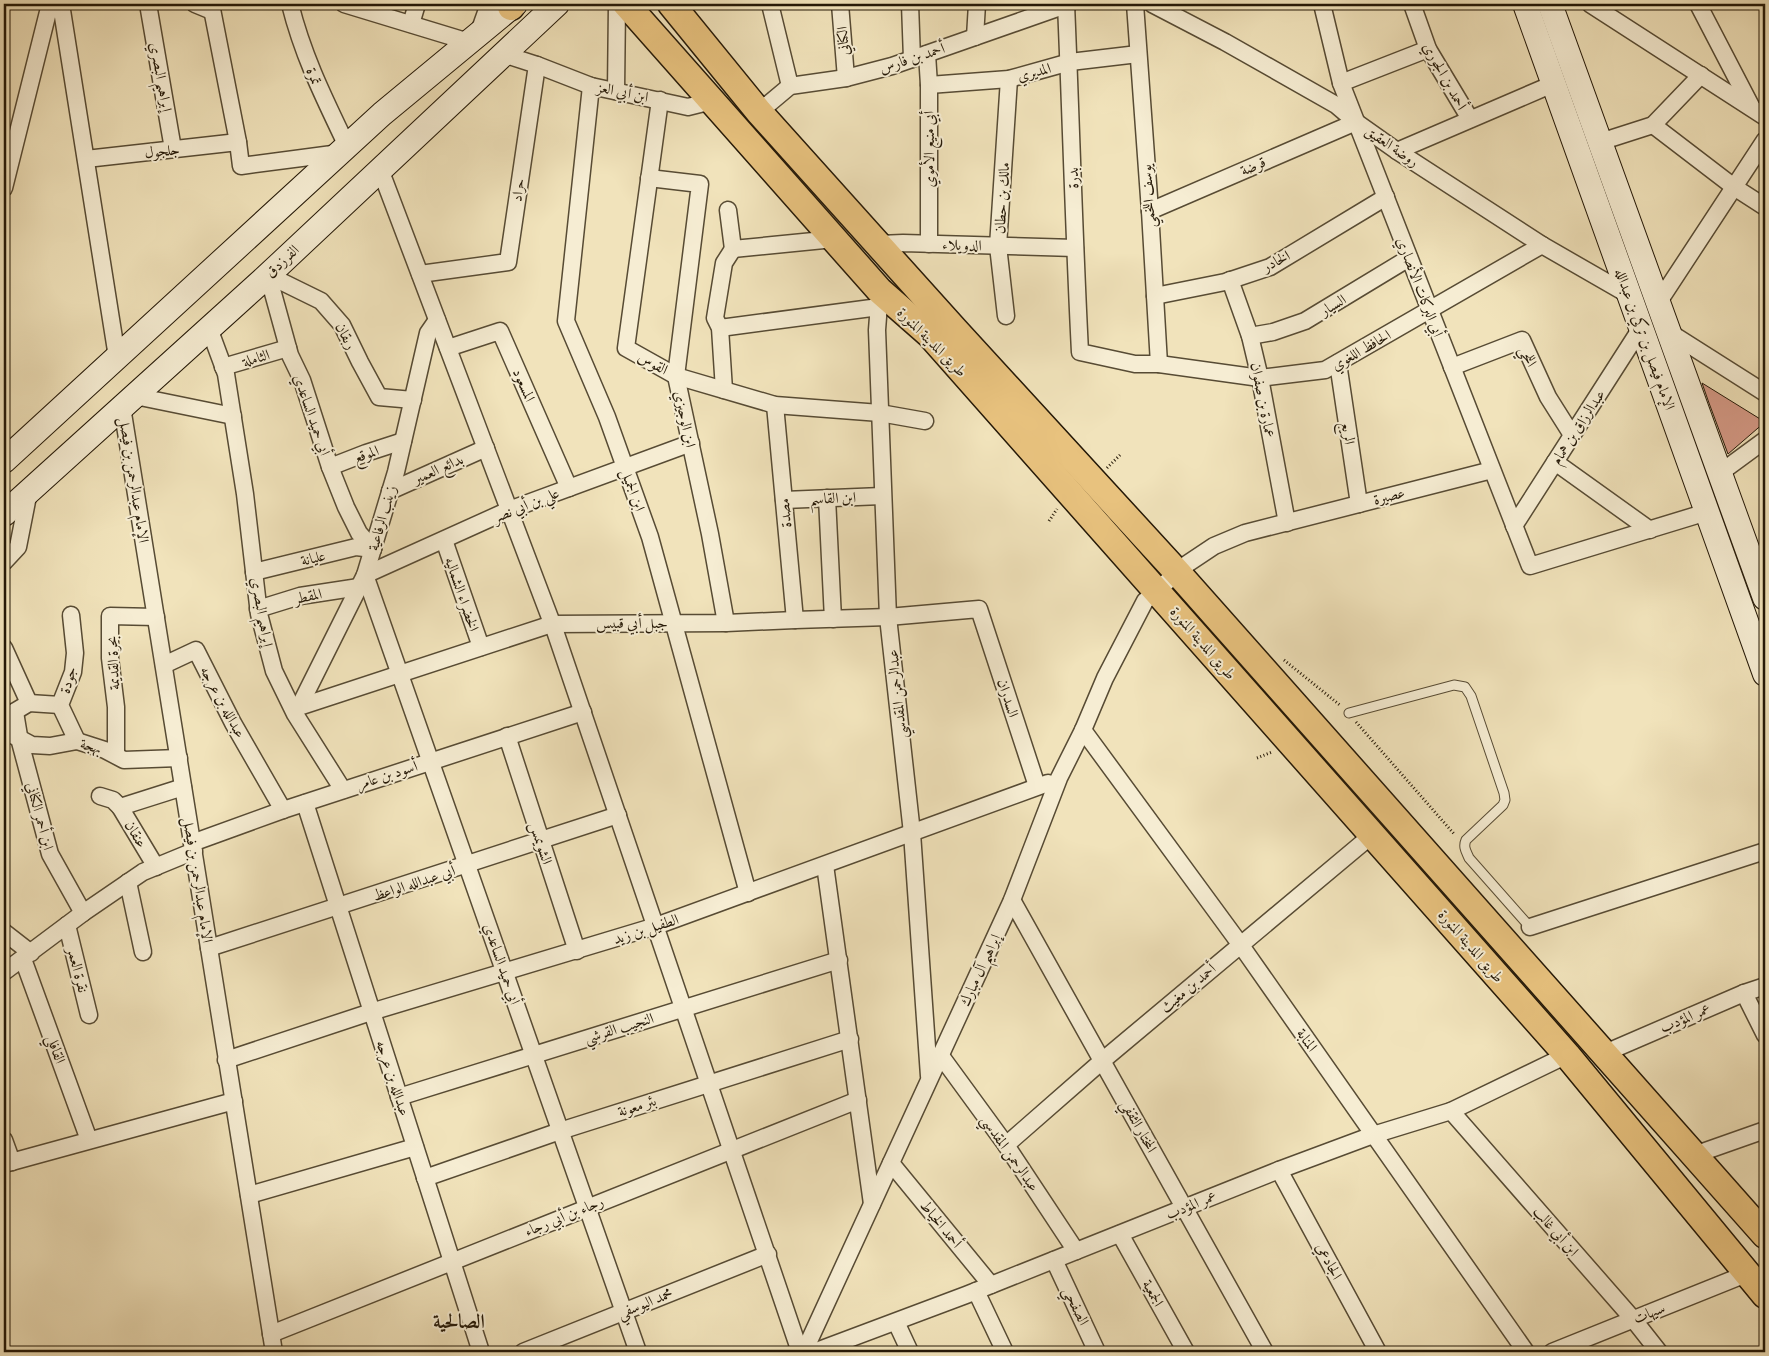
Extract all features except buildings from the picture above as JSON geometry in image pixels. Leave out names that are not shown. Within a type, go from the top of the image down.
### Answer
[{"type":"main road","points":[[4,461],[343,149],[474,38],[507,4]]},
{"type":"main road","name":"الفرزدق","points":[[4,514],[268,275],[557,4]]},
{"type":"main road","name":"طريق المدينة المنورة","points":[[626,4],[834,238],[880,299],[929,334],[1567,1055],[1765,1296]]},
{"type":"main road","name":"طريق المدينة المنورة","points":[[671,4],[690,16],[759,112],[1177,572],[1765,1235]]},
{"type":"main road","name":"الإمام فيصل بن تركي بن عبدالله","points":[[1525,4],[1765,674]]},
{"type":"main road","name":"الإمام فيصل بن تركي بن عبدالله","points":[[1550,4],[1765,598]]},
{"type":"street","points":[[4,188],[50,4]]},
{"type":"street","points":[[61,4],[117,357]]},
{"type":"street","name":"إبراهيم البصري","points":[[148,4],[173,150]]},
{"type":"street","points":[[195,4],[212,7],[241,166],[343,149]]},
{"type":"street","name":"تمرة","points":[[290,4],[298,36],[343,149]]},
{"type":"street","points":[[344,4],[411,24],[474,38]]},
{"type":"street","points":[[411,24],[417,4]]},
{"type":"street","points":[[616,91],[617,4]]},
{"type":"street","points":[[759,112],[790,86],[770,4]]},
{"type":"street","name":"الكناني","points":[[840,4],[846,78]]},
{"type":"street","name":"أبي منيع الأموي","points":[[910,4],[919,57],[929,85],[929,244]]},
{"type":"street","points":[[975,37],[977,4]]},
{"type":"street","name":"أحمد بن فارس","points":[[790,86],[846,78],[892,66],[1067,4]]},
{"type":"street","name":"بدرة","points":[[1067,4],[1080,352],[1135,364],[1159,364]]},
{"type":"street","name":"يوسف اللخمي","points":[[1135,4],[1159,364]]},
{"type":"street","name":"روضة العقيق","points":[[1152,4],[1225,42],[1328,100],[1397,151],[1542,246],[1629,295]]},
{"type":"street","name":"أبي البركات الأنصاري","points":[[1322,4],[1341,83],[1530,566],[1650,530]]},
{"type":"street","name":"أحمد بن الجوري","points":[[1412,4],[1428,49],[1470,119]]},
{"type":"street","points":[[1590,4],[1758,113]]},
{"type":"street","points":[[1698,4],[1758,113]]},
{"type":"street","points":[[1341,83],[1428,49]]},
{"type":"street","points":[[503,54],[537,65]]},
{"type":"street","name":"المديري","points":[[929,85],[1009,79],[1070,62],[1138,54]]},
{"type":"street","name":"ابن أبي العز","points":[[537,65],[591,86],[688,107],[712,101]]},
{"type":"street","name":"حراد","points":[[420,274],[508,262],[537,65]]},
{"type":"street","points":[[1600,142],[1653,125],[1700,75]]},
{"type":"street","name":"مالك بن حطان","points":[[1006,316],[998,246],[1009,79]]},
{"type":"street","points":[[1397,151],[1553,84]]},
{"type":"street","name":"ابن الجميل","points":[[591,86],[566,321],[607,417],[650,537],[672,623],[748,893]]},
{"type":"street","name":"القوس","points":[[660,100],[626,348],[676,376],[775,405],[880,413],[925,422]]},
{"type":"street","name":"قرضة","points":[[1150,211],[1356,122]]},
{"type":"street","points":[[1653,125],[1734,187],[1765,207]]},
{"type":"street","points":[[1658,302],[1765,140]]},
{"type":"street","name":"جلجول","points":[[86,159],[238,142]]},
{"type":"street","points":[[380,170],[552,624],[802,1352]]},
{"type":"street","name":"ابن الوجيزي","points":[[649,178],[700,184],[676,376],[710,534],[726,623]]},
{"type":"street","name":"الخادر","points":[[1155,296],[1230,280],[1270,267],[1386,197]]},
{"type":"street","points":[[724,390],[720,328],[714,318],[724,263],[733,249],[728,210]]},
{"type":"street","points":[[733,249],[834,238]]},
{"type":"street","name":"الدويلاء","points":[[879,244],[1075,248]]},
{"type":"street","name":"الحافظ اللغوي","points":[[1159,364],[1260,378],[1325,370],[1542,246]]},
{"type":"street","name":"السيار","points":[[1250,336],[1273,332],[1305,322],[1409,258]]},
{"type":"street","name":"أبي حميد الساعدي","points":[[268,275],[288,348],[302,380],[330,467],[359,533],[373,549]]},
{"type":"street","name":"ربقان","points":[[268,275],[321,300],[342,324],[379,397],[413,400]]},
{"type":"street","name":"عمارة بن صفوان","points":[[1230,280],[1250,336],[1260,378],[1287,523]]},
{"type":"street","points":[[720,328],[880,299]]},
{"type":"street","name":"عبدالرحمن المقدسي","points":[[880,299],[877,330],[888,617],[912,833],[929,1080]]},
{"type":"street","name":"زينب الرفاعية","points":[[299,707],[362,581],[390,491],[428,333],[437,320]]},
{"type":"street","name":"إبراهيم البصري","points":[[209,328],[226,374],[245,494],[258,609],[274,671],[295,714],[343,790]]},
{"type":"street","name":"عبدالرزاق بن همام","points":[[1514,526],[1641,328]]},
{"type":"street","name":"المسعود","points":[[448,348],[500,332],[569,488]]},
{"type":"street","points":[[1669,332],[1765,393]]},
{"type":"street","name":"اللحي","points":[[1452,367],[1522,340],[1548,397],[1572,435]]},
{"type":"street","name":"الثاملة","points":[[223,368],[288,348]]},
{"type":"street","name":"الريع","points":[[1338,363],[1359,504]]},
{"type":"street","points":[[128,401],[233,416]]},
{"type":"street","name":"الإمام عبدالرحمن بن فيصل","points":[[128,401],[156,617],[274,1352]]},
{"type":"street","name":"مصدة","points":[[775,405],[795,620]]},
{"type":"street","points":[[1720,473],[1765,440]]},
{"type":"street","name":"الموقع","points":[[330,467],[366,453],[403,442]]},
{"type":"street","name":"علي بن أبي نصر","points":[[362,581],[510,510],[690,443]]},
{"type":"street","name":"بدائع العمير","points":[[390,491],[486,448]]},
{"type":"street","points":[[1555,462],[1650,530],[1707,512]]},
{"type":"street","name":"عصيرة","points":[[1177,572],[1214,546],[1246,533],[1492,470]]},
{"type":"street","points":[[4,562],[18,547],[29,491]]},
{"type":"street","name":"ابن القاسم","points":[[784,500],[882,496]]},
{"type":"street","points":[[827,498],[833,619]]},
{"type":"street","name":"الخضراء الشماليه","points":[[444,540],[480,647]]},
{"type":"street","name":"عليانة","points":[[254,572],[356,547],[373,549]]},
{"type":"street","name":"إبراهيم آل مبارك","points":[[802,1352],[1012,900],[1059,778],[1084,730],[1105,678],[1145,601],[1177,572]]},
{"type":"street","name":"أبي حميد الساعدي","points":[[362,581],[400,674],[638,1352]]},
{"type":"street","name":"المقطر","points":[[258,609],[300,596],[362,581]]},
{"type":"street","name":"جبل أبي قبيس","points":[[299,707],[552,624],[726,623],[888,617],[979,609]]},
{"type":"street","name":"السدران","points":[[979,609],[1037,786]]},
{"type":"street","name":"جودة","points":[[71,614],[75,653],[73,672],[60,705],[77,741]]},
{"type":"street","name":"بحرة القديمة","points":[[116,755],[116,707],[110,658],[110,616],[156,617]]},
{"type":"street","points":[[4,648],[29,702]]},
{"type":"street","name":"عبدالله بن عرجه","points":[[164,665],[196,650],[232,723],[283,810]]},
{"type":"street","points":[[10,715],[29,702],[60,705]]},
{"type":"street","name":"أسود بن عامر","points":[[4,972],[83,913],[143,872],[193,847],[283,810],[583,712]]},
{"type":"street","name":"ابن أحمر الكناني","points":[[10,715],[19,738],[50,854],[83,913]]},
{"type":"street","name":"المنابة","points":[[1084,730],[1240,944],[1526,1352]]},
{"type":"street","name":"بهجة","points":[[4,732],[32,745],[50,746],[77,741],[105,750],[124,760],[179,758]]},
{"type":"street","name":"الشويمس","points":[[507,736],[577,950]]},
{"type":"street","name":"الطفيل بن زيد","points":[[226,1060],[371,1012],[656,926],[1059,778]]},
{"type":"street","name":"عنقان","points":[[156,867],[120,807],[183,787]]},
{"type":"street","points":[[100,796],[113,800],[120,807]]},
{"type":"street","name":"عبدالله بن عرجه","points":[[305,803],[481,1352]]},
{"type":"street","name":"أبي عبدالله الواعظ","points":[[209,948],[618,815]]},
{"type":"street","name":"أحمد بن مغيث","points":[[1006,1145],[1240,944],[1372,835]]},
{"type":"street","points":[[1530,927],[1765,851]]},
{"type":"street","points":[[825,864],[872,1204]]},
{"type":"street","points":[[128,882],[143,952]]},
{"type":"street","name":"المختار الثقفي","points":[[1012,900],[1265,1352]]},
{"type":"street","name":"نقرة العمر","points":[[67,925],[89,1014]]},
{"type":"street","points":[[4,932],[27,956]]},
{"type":"street","name":"القافلي","points":[[27,956],[89,1140]]},
{"type":"street","name":"النجيب القرشي","points":[[399,1097],[839,960]]},
{"type":"street","name":"عمر المؤدب","points":[[1604,1053],[1744,993],[1765,986]]},
{"type":"street","points":[[1744,993],[1765,1035]]},
{"type":"street","name":"بئر معونة","points":[[425,1178],[560,1131],[850,1039]]},
{"type":"street","name":"عمر المؤدب","points":[[814,1352],[984,1288],[1279,1170],[1373,1135],[1451,1111],[1567,1055]]},
{"type":"street","name":"عبدالرحمن المقدسي","points":[[940,1056],[1006,1145],[1076,1251]]},
{"type":"street","name":"رجاء بن أبي رجاء","points":[[271,1334],[858,1100]]},
{"type":"street","points":[[4,1140],[8,1163],[234,1101]]},
{"type":"street","name":"ابن أبي غالب","points":[[1451,1111],[1659,1352]]},
{"type":"street","points":[[1694,1156],[1765,1130]]},
{"type":"street","points":[[249,1195],[415,1147]]},
{"type":"street","name":"أحمد الخياط","points":[[891,1163],[984,1288],[1005,1352]]},
{"type":"street","name":"الجادعي","points":[[1279,1170],[1378,1352]]},
{"type":"street","name":"الجمعية","points":[[1120,1234],[1186,1352]]},
{"type":"street","name":"محمد اليوسفي","points":[[523,1352],[768,1254]]},
{"type":"street","name":"الصفحي","points":[[1054,1260],[1098,1352]]},
{"type":"street","name":"سيهات","points":[[1552,1352],[1746,1274]]},
{"type":"street","points":[[896,1322],[910,1352]]},
{"type":"lane","points":[[1349,713],[1454,685],[1465,687],[1471,696],[1504,792],[1505,800],[1503,806],[1466,840],[1464,845],[1469,858],[1530,927]]},
{"type":"path","points":[[1349,713],[1464,845]]},
{"type":"district","name":"الصالحية","points":[[459,1321]]}]
